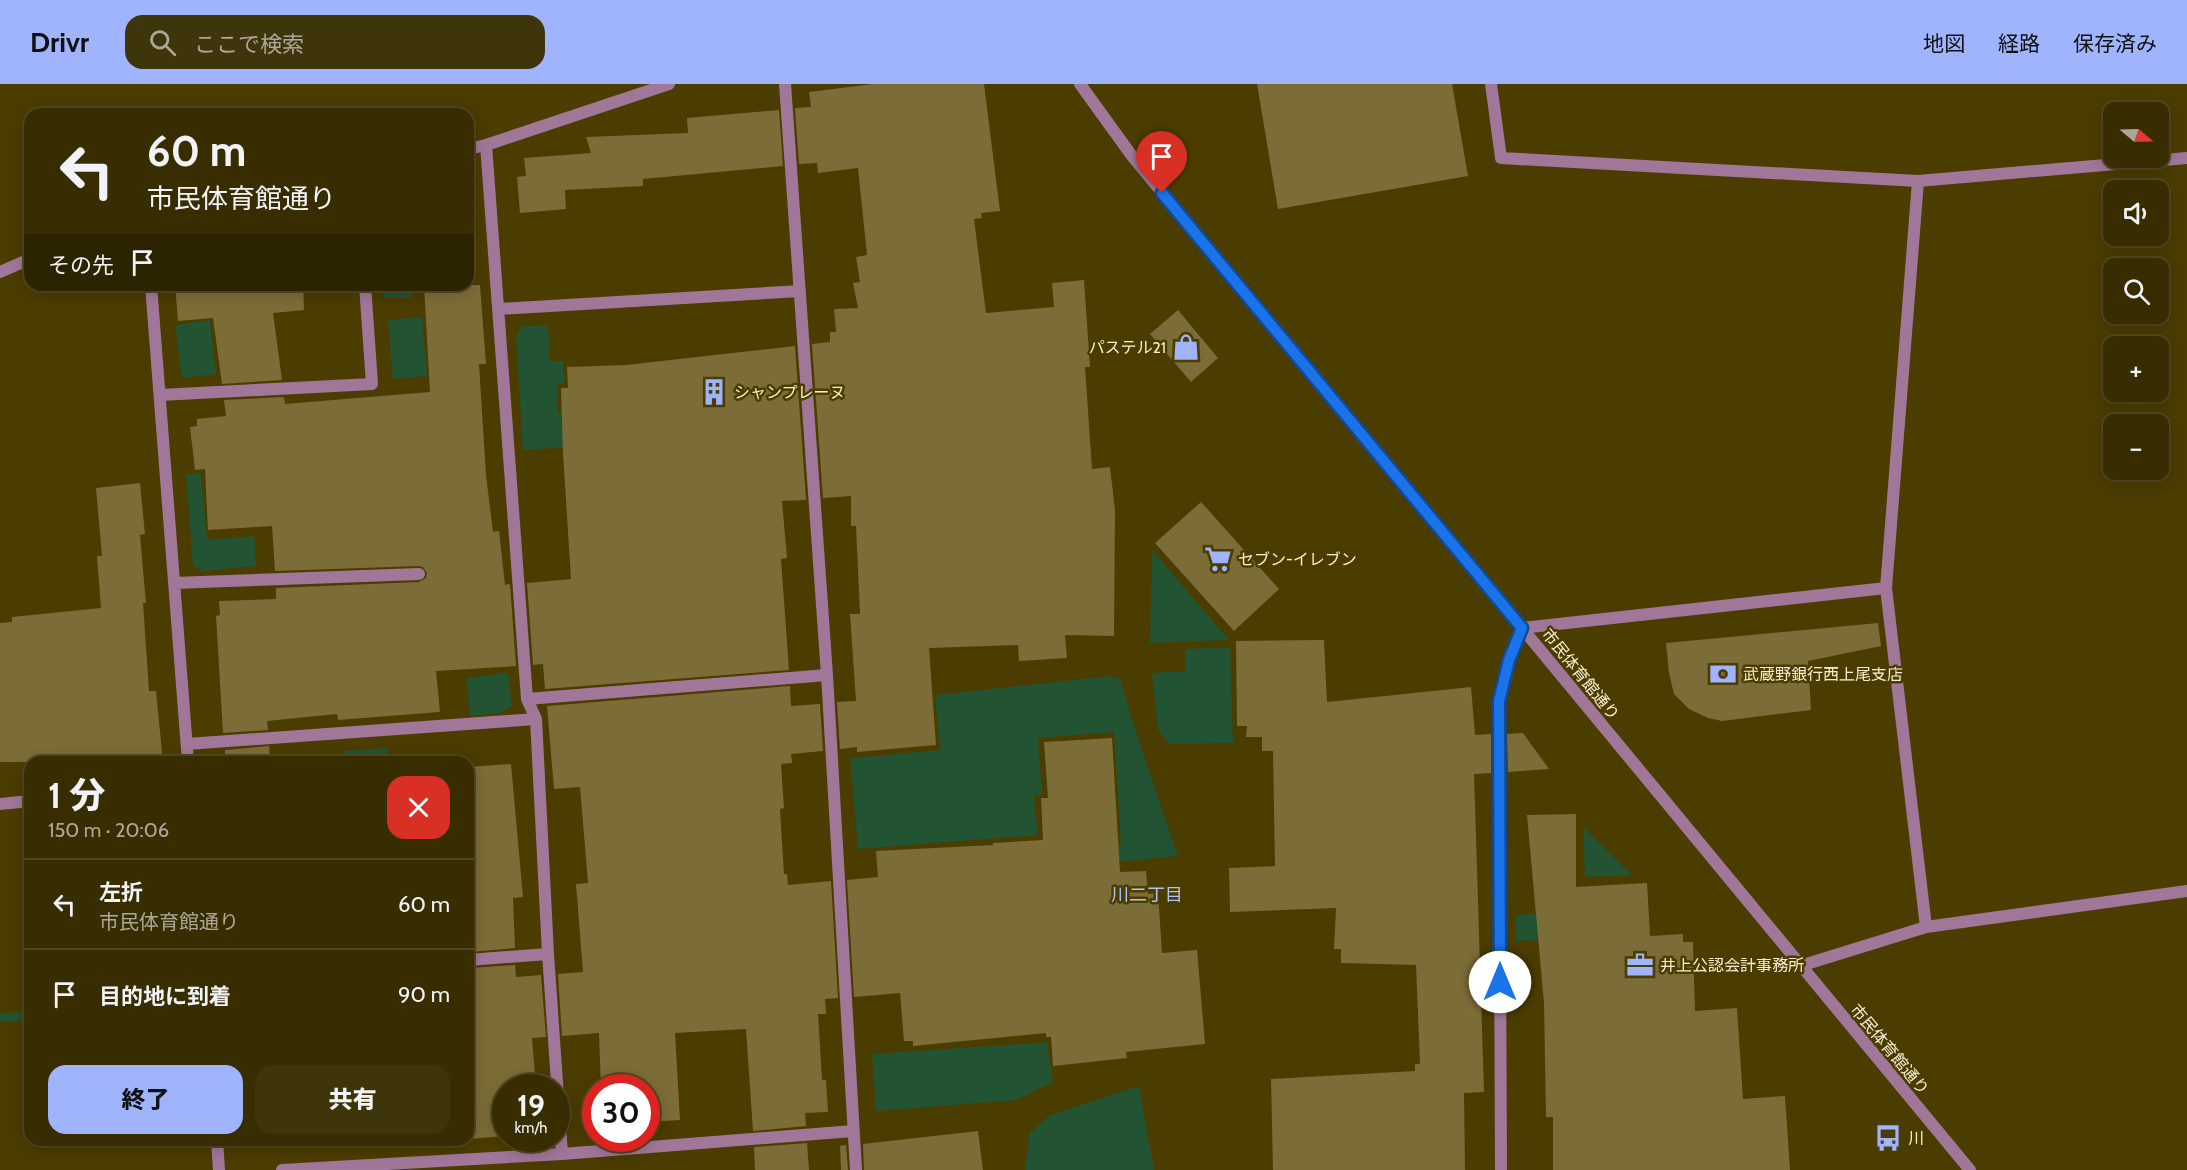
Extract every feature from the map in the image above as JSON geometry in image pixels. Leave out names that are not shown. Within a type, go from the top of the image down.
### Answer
[{"type":"street","points":[[474,148],[669,84]]},
{"type":"street","points":[[785,84],[826,675],[856,1170]]},
{"type":"street","name":"市民体育館通り","points":[[1080,84],[1132,156],[1970,1170]]},
{"type":"street","points":[[1491,84],[1501,158],[1918,182],[2187,158]]},
{"type":"street","points":[[486,145],[527,699],[536,719],[548,954],[562,1154]]},
{"type":"street","points":[[1918,182],[1886,588],[1926,927]]},
{"type":"street","points":[[0,272],[24,262]]},
{"type":"street","points":[[151,291],[188,756]]},
{"type":"street","points":[[160,395],[372,384],[365,291]]},
{"type":"street","points":[[498,309],[800,291]]},
{"type":"street","points":[[174,583],[419,574]]},
{"type":"street","points":[[1501,1170],[1499,701],[1509,660],[1522,628],[1886,588]]},
{"type":"street","points":[[527,699],[826,675]]},
{"type":"street","points":[[187,744],[536,719]]},
{"type":"street","points":[[0,804],[24,802]]},
{"type":"street","points":[[1800,966],[1926,927],[2187,891]]},
{"type":"street","points":[[474,960],[548,954]]},
{"type":"street","points":[[282,1170],[562,1154],[854,1131]]},
{"type":"street","points":[[217,1146],[219,1170]]},
{"type":"green space","points":[[383,291],[411,291],[412,298],[384,298]]},
{"type":"green space","points":[[422,317],[427,376],[393,379],[388,320]]},
{"type":"green space","points":[[210,320],[216,374],[182,378],[175,325]]},
{"type":"green space","points":[[548,325],[550,361],[563,361],[565,383],[557,385],[558,412],[569,412],[571,447],[523,450],[516,337],[522,326]]},
{"type":"green space","points":[[201,473],[207,540],[254,536],[256,566],[202,571],[193,565],[186,475]]},
{"type":"green space","points":[[1152,550],[1229,640],[1150,643]]},
{"type":"green space","points":[[1230,647],[1233,743],[1169,744],[1158,730],[1152,673],[1186,671],[1185,649]]},
{"type":"green space","points":[[508,673],[512,705],[501,713],[470,716],[466,678]]},
{"type":"green space","points":[[1110,676],[1120,679],[1178,856],[1042,869],[1041,849],[1121,844],[1114,732],[1038,738],[1042,794],[1034,796],[1038,835],[858,849],[850,758],[940,750],[935,695]]},
{"type":"green space","points":[[387,748],[388,756],[343,756],[343,751]]},
{"type":"green space","points":[[1583,827],[1632,875],[1585,877]]},
{"type":"green space","points":[[1562,913],[1563,939],[1516,941],[1515,915]]},
{"type":"green space","points":[[24,1012],[24,1021],[0,1022],[0,1013]]},
{"type":"green space","points":[[1047,1042],[1053,1082],[1016,1100],[876,1111],[872,1054]]},
{"type":"green space","points":[[1139,1086],[1154,1170],[1025,1170],[1029,1134],[1050,1115]]},
{"type":"building","points":[[873,84],[984,84],[1000,211],[981,213],[982,218],[974,219],[986,313],[1054,307],[1052,283],[1084,280],[1090,367],[1085,367],[1092,469],[1110,467],[1115,510],[1114,636],[1065,635],[1067,658],[1019,661],[1018,645],[929,648],[936,745],[857,752],[857,747],[840,749],[837,702],[856,701],[850,614],[860,614],[856,526],[851,526],[851,496],[823,498],[812,344],[830,342],[830,332],[836,332],[834,309],[858,308],[853,283],[860,282],[856,257],[867,255],[858,168],[818,173],[817,163],[799,164],[795,108],[811,107],[809,92]]},
{"type":"building","points":[[1257,84],[1452,84],[1468,176],[1278,209]]},
{"type":"building","points":[[779,110],[783,166],[643,179],[643,186],[565,190],[566,209],[520,213],[517,177],[526,176],[524,158],[591,153],[586,137],[688,133],[687,118]]},
{"type":"building","points":[[474,285],[480,285],[486,364],[479,364],[486,475],[493,532],[499,531],[505,585],[510,584],[516,666],[436,671],[440,712],[338,720],[337,714],[267,721],[268,730],[223,733],[216,616],[220,615],[219,601],[276,599],[276,588],[419,582],[426,578],[427,573],[423,567],[419,566],[275,571],[272,526],[208,530],[205,469],[195,470],[190,427],[197,426],[197,419],[226,416],[224,400],[284,397],[285,404],[430,392],[424,291],[474,291]]},
{"type":"building","points":[[176,291],[303,291],[304,310],[273,313],[282,380],[222,384],[213,318],[178,321]]},
{"type":"building","points":[[1178,310],[1218,358],[1191,382],[1150,334]]},
{"type":"building","points":[[795,346],[806,500],[782,501],[787,558],[781,559],[789,670],[545,689],[543,664],[533,665],[527,583],[571,579],[561,388],[568,388],[567,367],[626,365]]},
{"type":"building","points":[[140,483],[145,534],[140,535],[146,603],[143,603],[149,691],[156,691],[162,756],[24,756],[24,762],[0,762],[0,623],[12,622],[12,617],[101,608],[97,556],[102,556],[96,488]]},
{"type":"building","points":[[1201,502],[1279,589],[1234,631],[1155,543]]},
{"type":"building","points":[[1878,623],[1881,646],[1808,661],[1811,710],[1722,721],[1708,718],[1689,709],[1674,694],[1666,643]]},
{"type":"building","points":[[1324,640],[1327,702],[1471,687],[1475,735],[1491,734],[1491,773],[1474,774],[1484,1092],[1464,1093],[1465,1170],[1273,1170],[1271,1079],[1415,1071],[1415,1064],[1420,1064],[1416,965],[1341,963],[1341,949],[1334,949],[1336,908],[1230,912],[1229,868],[1275,866],[1273,751],[1262,751],[1262,737],[1246,737],[1247,726],[1237,726],[1236,641]]},
{"type":"building","points":[[790,686],[791,706],[820,704],[823,751],[791,754],[792,763],[781,764],[784,808],[780,809],[784,874],[787,874],[788,885],[831,881],[838,998],[825,999],[826,1014],[818,1014],[822,1080],[826,1080],[828,1112],[805,1113],[806,1126],[753,1131],[746,1029],[675,1033],[680,1120],[660,1121],[660,1074],[600,1074],[599,1033],[562,1036],[558,974],[583,972],[576,884],[588,883],[580,787],[554,789],[547,706]]},
{"type":"building","points":[[1523,733],[1549,769],[1508,772],[1507,734]]},
{"type":"building","points":[[1112,738],[1120,872],[1146,871],[1148,894],[1158,893],[1162,953],[1197,950],[1205,1044],[1126,1052],[1127,1058],[1053,1066],[1051,1037],[1046,1037],[1046,1033],[913,1046],[913,1041],[904,1041],[900,993],[854,997],[847,880],[878,877],[876,851],[1043,840],[1041,798],[1048,798],[1044,742]]},
{"type":"building","points":[[269,746],[270,756],[225,756],[225,750]]},
{"type":"building","points":[[511,764],[523,897],[513,898],[515,948],[474,952],[474,767]]},
{"type":"building","points":[[1576,814],[1576,887],[1647,883],[1650,936],[1683,934],[1683,942],[1693,942],[1695,1011],[1737,1008],[1743,1099],[1785,1096],[1790,1170],[1553,1170],[1553,1117],[1546,1117],[1544,1003],[1527,815]]},
{"type":"building","points":[[515,965],[516,977],[541,975],[546,1037],[532,1038],[535,1074],[492,1074],[492,1137],[474,1139],[474,968]]},
{"type":"building","points":[[978,1131],[983,1170],[864,1170],[863,1144]]},
{"type":"building","points":[[807,1143],[809,1170],[755,1170],[754,1147]]},
{"type":"building","points":[[846,1145],[848,1170],[841,1170],[840,1146]]},
{"type":"place","name":"パステル21","points":[[1186,347]]},
{"type":"place","name":"シャンプレーヌ","points":[[714,392]]},
{"type":"place","name":"セブン-イレブン","points":[[1218,559]]},
{"type":"place","name":"武蔵野銀行西上尾支店","points":[[1723,674]]},
{"type":"place","name":"井上公認会計事務所","points":[[1640,965]]},
{"type":"place","name":"川","points":[[1888,1138]]},
{"type":"district","name":"川二丁目","points":[[1147,895]]},
{"type":"route","points":[[1162,193],[1522,628],[1509,660],[1499,701],[1500,982]]}]
